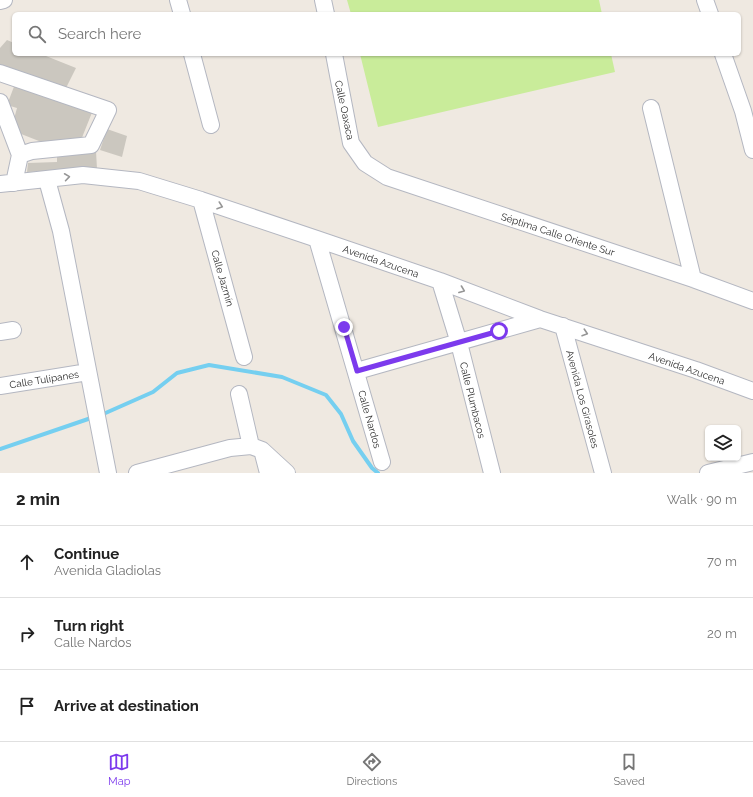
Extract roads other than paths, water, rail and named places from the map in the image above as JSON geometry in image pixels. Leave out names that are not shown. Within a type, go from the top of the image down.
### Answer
[{"type":"street","points":[[0,1],[4,0]]},
{"type":"street","points":[[178,0],[181,12]]},
{"type":"street","points":[[323,0],[326,12]]},
{"type":"street","points":[[705,0],[709,12]]},
{"type":"street","points":[[193,56],[211,125]]},
{"type":"street","name":"Calle Oaxaca","points":[[334,56],[351,143],[365,163]]},
{"type":"street","points":[[724,56],[748,110],[753,150]]},
{"type":"street","points":[[0,73],[108,110],[91,145],[32,151],[20,155]]},
{"type":"street","points":[[0,102],[20,155],[7,183]]},
{"type":"street","points":[[651,108],[693,279]]},
{"type":"street","name":"Séptima Calle Oriente Sur","points":[[365,163],[387,177],[693,279],[753,301]]},
{"type":"street","name":"Avenida Azucena","points":[[7,183],[47,180],[83,175],[139,181],[201,200],[440,281],[540,319],[696,370],[753,391]]},
{"type":"street","points":[[47,180],[61,231],[108,473]]},
{"type":"street","name":"Calle Jazmín","points":[[201,200],[244,357]]},
{"type":"street","name":"Calle Nardos","points":[[317,239],[357,371],[382,462]]},
{"type":"street","name":"Calle Plumbacos","points":[[440,281],[459,343],[492,473]]},
{"type":"street","points":[[357,371],[540,319]]},
{"type":"street","name":"Avenida Los Girasoles","points":[[563,326],[603,473]]},
{"type":"street","name":"Calle Tulipanes","points":[[0,386],[88,372]]},
{"type":"street","points":[[239,394],[257,448],[268,473]]},
{"type":"street","points":[[137,473],[172,468],[230,448],[257,448],[287,473]]},
{"type":"street","points":[[708,473],[753,462]]},
{"type":"waterway","points":[[101,415],[153,392],[177,373],[209,365],[282,377],[326,395],[341,414],[353,441],[372,468],[378,473]]},
{"type":"waterway","points":[[0,449],[94,417]]}]
